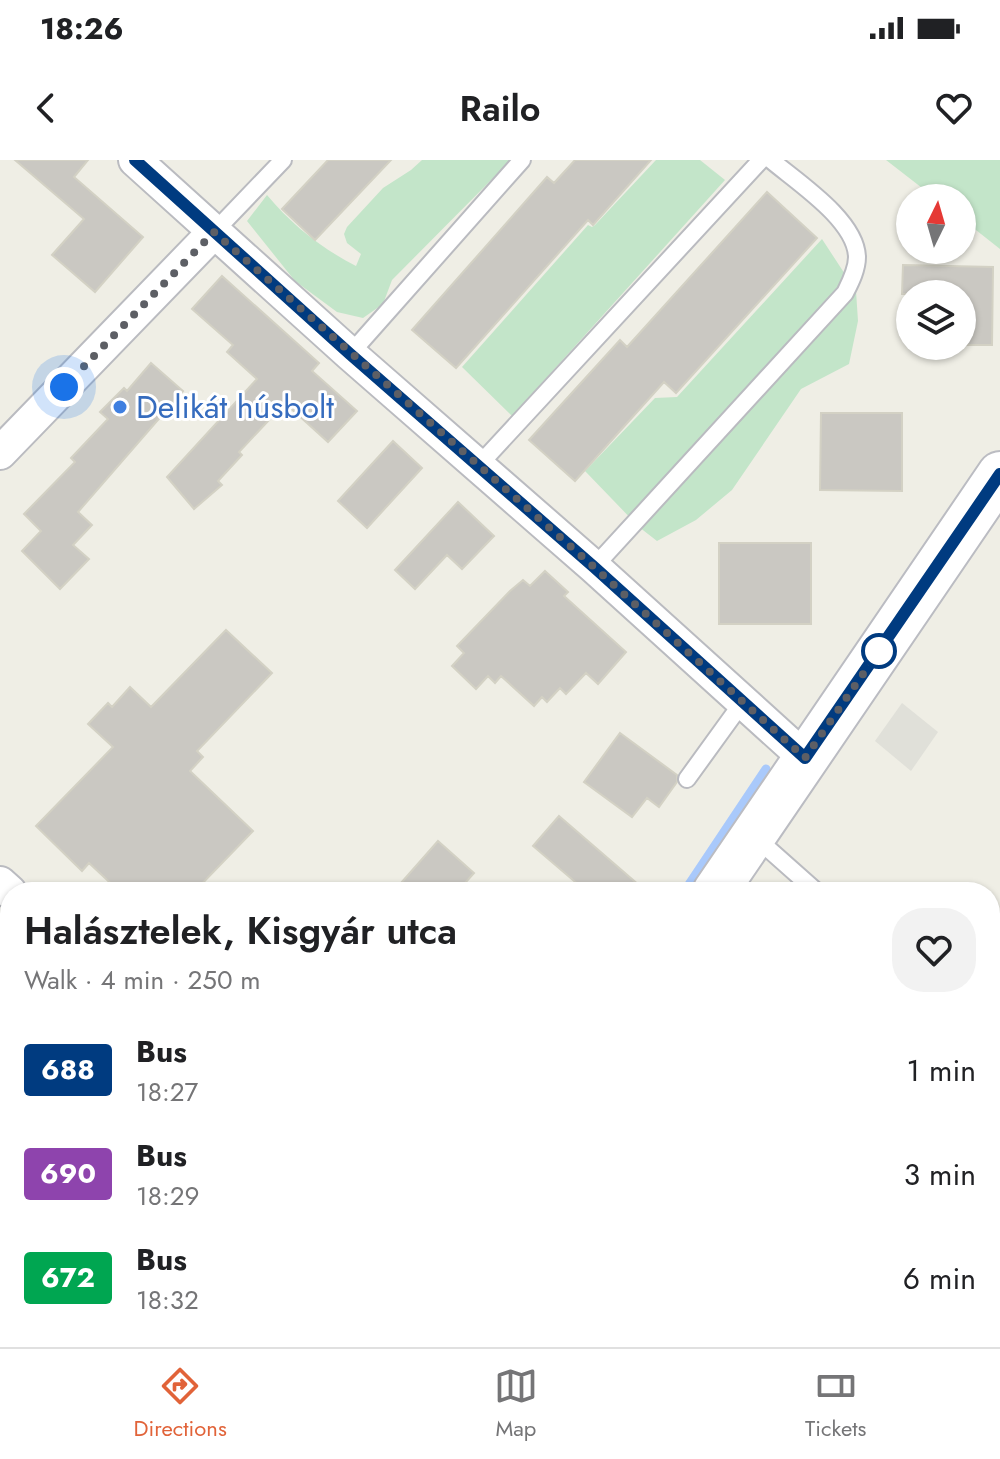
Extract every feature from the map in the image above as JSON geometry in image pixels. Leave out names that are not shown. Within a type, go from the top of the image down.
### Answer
[{"type":"main road","points":[[722,882],[805,758],[994,497]]},
{"type":"street","points":[[135,160],[805,758]]},
{"type":"street","points":[[0,453],[214,232]]},
{"type":"lane","points":[[214,232],[283,160]]},
{"type":"lane","points":[[350,354],[522,160]]},
{"type":"lane","points":[[479,465],[761,160]]},
{"type":"lane","points":[[594,567],[849,285],[857,258],[849,232],[830,211],[771,160]]},
{"type":"lane","points":[[687,779],[742,703]]},
{"type":"lane","points":[[753,836],[806,882]]},
{"type":"shaded area","points":[[902,703],[938,732],[911,771],[875,741]]},
{"type":"green space","points":[[422,160],[511,160],[392,280],[383,304],[363,318],[337,312],[295,281],[247,221],[267,195],[308,235],[356,266],[361,254],[347,243],[344,234],[347,227],[383,188]]},
{"type":"green space","points":[[656,160],[700,160],[725,180],[512,416],[462,367],[588,225],[595,225]]},
{"type":"green space","points":[[886,160],[1000,160],[1000,249],[976,230],[976,184],[917,184]]},
{"type":"green space","points":[[822,239],[856,291],[858,321],[849,364],[801,389],[732,490],[696,520],[657,541],[639,527],[585,471],[655,398],[677,397]]},
{"type":"building","points":[[15,160],[88,160],[74,177],[143,237],[95,292],[52,255],[84,219]]},
{"type":"building","points":[[328,160],[391,160],[315,240],[282,209]]},
{"type":"building","points":[[575,160],[651,160],[593,225],[588,220],[456,368],[412,330],[547,177],[554,183]]},
{"type":"building","points":[[767,192],[817,238],[676,393],[664,382],[575,481],[529,440],[620,340],[627,347]]},
{"type":"building","points":[[903,265],[993,267],[992,345],[976,345],[976,280],[902,280]]},
{"type":"building","points":[[222,276],[319,363],[312,371],[357,411],[328,442],[285,403],[239,452],[242,455],[218,481],[222,485],[194,509],[167,477],[257,379],[227,352],[233,345],[192,309]]},
{"type":"building","points":[[151,363],[183,391],[78,512],[92,525],[73,545],[89,559],[60,589],[22,551],[41,531],[24,514],[75,462],[71,458],[108,419],[100,412],[124,388],[127,391]]},
{"type":"building","points":[[821,413],[902,413],[902,491],[820,490]]},
{"type":"building","points":[[393,441],[422,468],[367,528],[338,501]]},
{"type":"building","points":[[458,502],[494,536],[462,569],[447,555],[415,589],[395,570]]},
{"type":"building","points":[[719,543],[811,543],[811,624],[719,624]]},
{"type":"building","points":[[545,571],[568,592],[564,596],[626,652],[598,684],[586,673],[566,694],[560,688],[547,702],[542,697],[534,706],[501,676],[495,683],[488,676],[476,689],[452,666],[464,653],[457,646],[510,591],[523,580],[530,586]]},
{"type":"building","points":[[226,630],[272,673],[197,751],[203,757],[190,771],[253,831],[204,882],[109,882],[89,863],[82,871],[36,826],[113,747],[88,724],[108,703],[112,707],[130,687],[151,707]]},
{"type":"building","points":[[620,733],[677,775],[677,782],[659,807],[647,798],[632,817],[584,782]]},
{"type":"building","points":[[559,816],[635,882],[575,882],[533,846]]},
{"type":"building","points":[[438,841],[474,873],[466,882],[402,882]]},
{"type":"waterway","points":[[691,882],[766,769]]},
{"type":"bus line","name":"688","points":[[135,160],[805,758],[1000,474]]},
{"type":"place","name":"Delikát húsbolt","points":[[120,407]]},
{"type":"route","points":[[64,387],[214,232],[805,758],[883,645],[879,651]]}]
